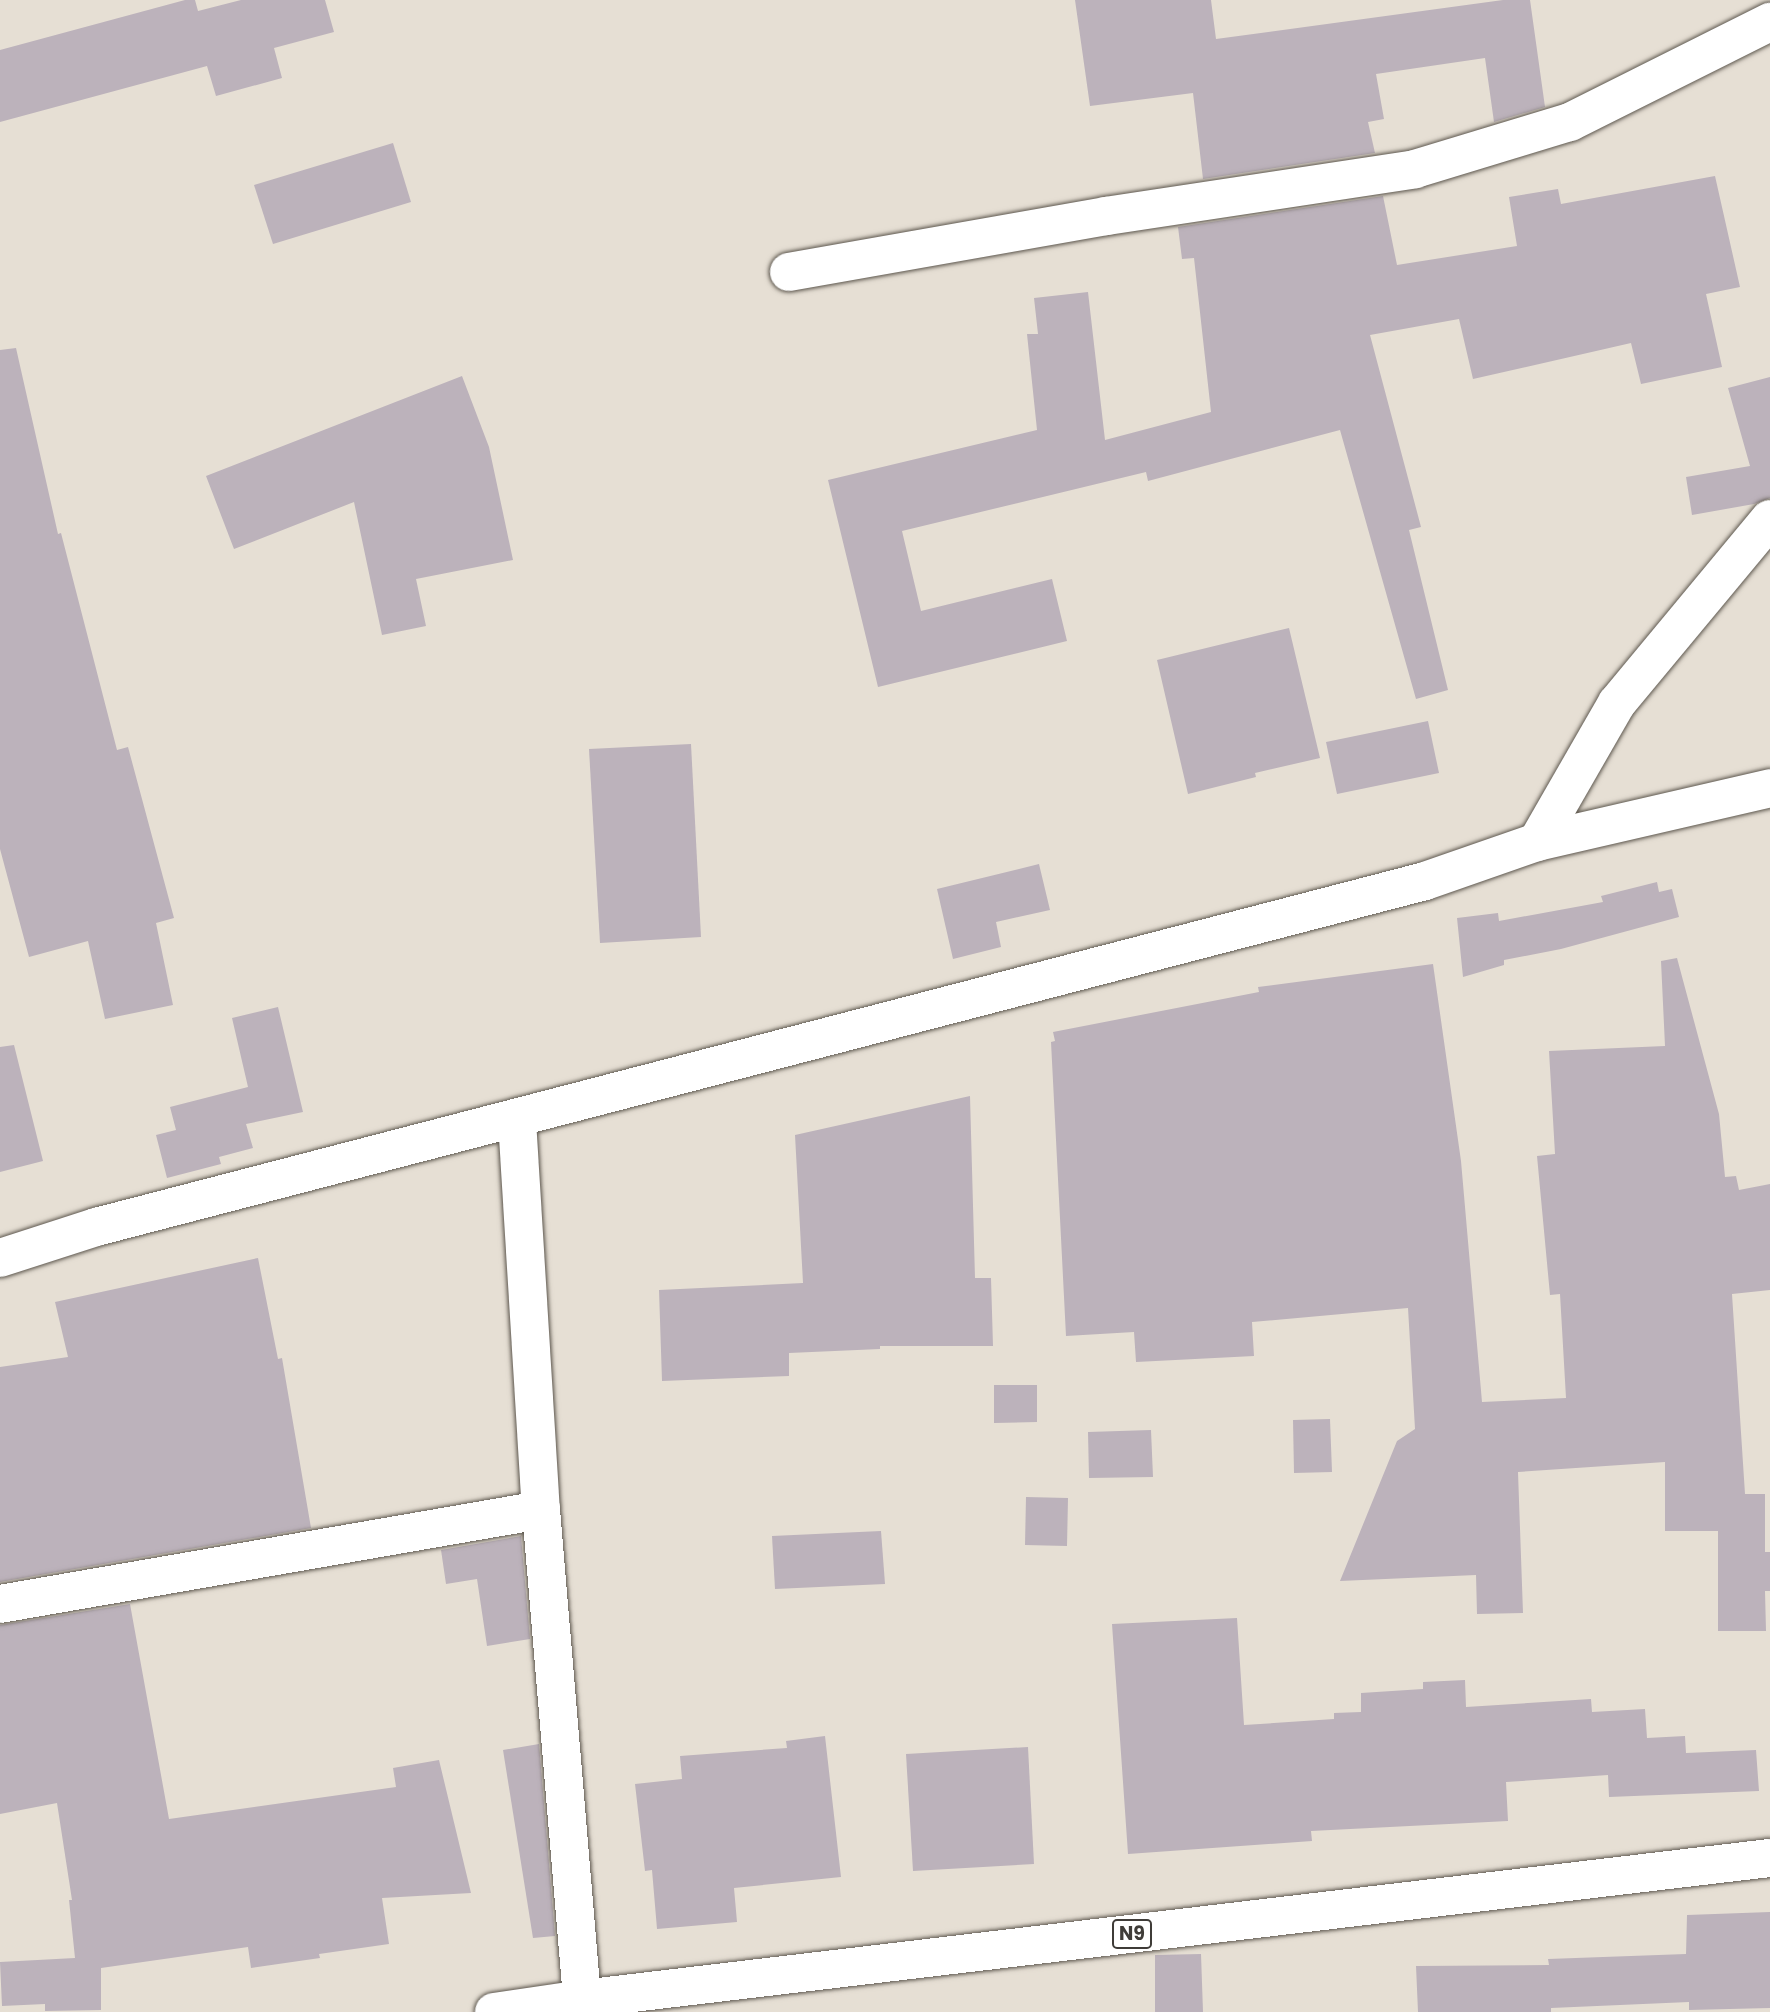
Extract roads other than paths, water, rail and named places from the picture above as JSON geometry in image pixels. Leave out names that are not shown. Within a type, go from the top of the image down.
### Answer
[{"type":"main road","points":[[789,272],[1106,216],[1415,169],[1570,122],[1770,22]]},
{"type":"main road","points":[[1537,842],[1616,703],[1770,519]]},
{"type":"main road","points":[[0,1258],[96,1227],[517,1120],[1424,881],[1537,842],[1770,788]]},
{"type":"main road","points":[[517,1120],[541,1510],[582,1999]]},
{"type":"main road","points":[[0,1604],[541,1510]]},
{"type":"main road","name":"N9","points":[[494,2012],[582,1999],[1770,1858]]}]
